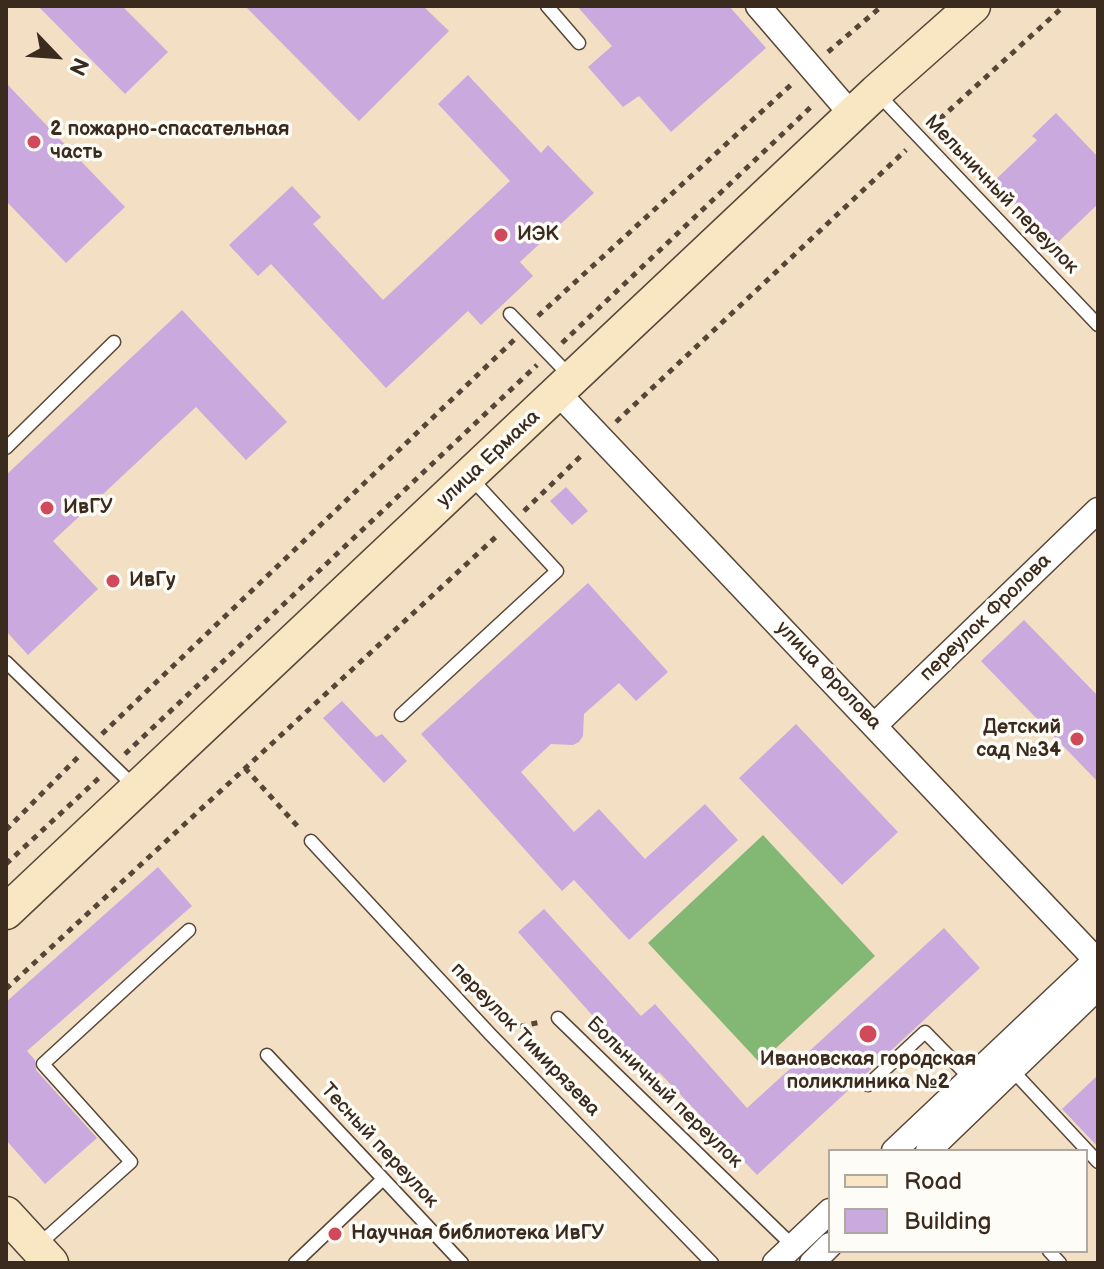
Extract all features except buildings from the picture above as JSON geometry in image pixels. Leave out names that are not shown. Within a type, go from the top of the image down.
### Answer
[{"type":"main road","name":"улица Ермака","points":[[6,912],[864,104],[973,6]]},
{"type":"main road","points":[[6,1214],[43,1255]]},
{"type":"street","points":[[758,6],[830,89],[864,104]]},
{"type":"street","name":"улица Фролова","points":[[566,387],[601,438],[1097,960]]},
{"type":"street","name":"переулок Фролова","points":[[875,725],[1098,510]]},
{"type":"street","points":[[896,1149],[1097,960]]},
{"type":"street","points":[[941,1147],[1098,987]]},
{"type":"street","points":[[797,1259],[828,1214]]},
{"type":"street","points":[[797,1259],[828,1246]]},
{"type":"lane","points":[[547,6],[579,43]]},
{"type":"lane","name":"Мельничный переулок","points":[[864,104],[919,138],[1098,325]]},
{"type":"lane","points":[[510,314],[549,354],[566,387]]},
{"type":"lane","points":[[6,448],[114,342]]},
{"type":"lane","points":[[401,715],[557,571],[514,521],[470,477]]},
{"type":"lane","points":[[6,662],[138,790]]},
{"type":"lane","name":"переулок Тимирязева","points":[[311,841],[490,1034],[712,1263]]},
{"type":"lane","points":[[43,1255],[131,1162],[43,1064],[189,930]]},
{"type":"lane","name":"Больничный переулок","points":[[558,1018],[797,1259]]},
{"type":"lane","points":[[868,1085],[925,1032],[971,1079]]},
{"type":"lane","name":"Тесный переулок","points":[[267,1055],[462,1263]]},
{"type":"lane","points":[[1013,1071],[1086,1149]]},
{"type":"lane","points":[[295,1263],[382,1180]]},
{"type":"path","points":[[6,830],[91,744],[525,329],[811,67],[882,6]]},
{"type":"path","points":[[6,989],[514,521],[919,138],[1064,6]]},
{"type":"path","points":[[6,864],[830,89]]},
{"type":"path","points":[[245,768],[311,841]]},
{"type":"path","name":"Больничный переулок","points":[[490,1034],[558,1018]]},
{"type":"green space","points":[[763,835],[875,956],[760,1063],[648,943]]},
{"type":"place","name":"2 пожарно-спасательная часть","points":[[34,142]]},
{"type":"place","name":"ИЭК","points":[[501,235]]},
{"type":"place","name":"ИвГУ","points":[[47,508]]},
{"type":"place","name":"ИвГу","points":[[113,581]]},
{"type":"place","name":"Детский сад №34","points":[[1077,739]]},
{"type":"place","name":"Ивановская городская поликлиника №2","points":[[868,1034]]},
{"type":"place","name":"Научная библиотека ИвГУ","points":[[335,1234]]}]
